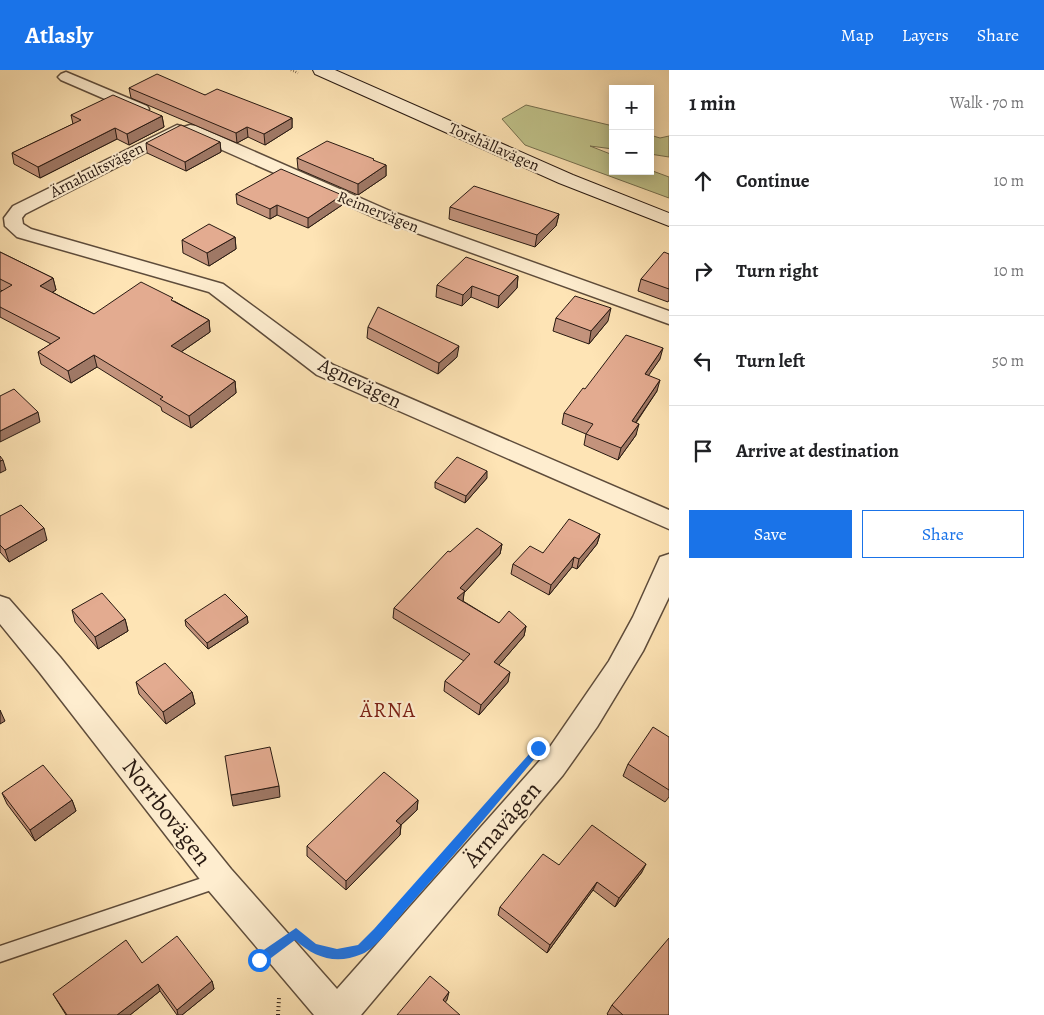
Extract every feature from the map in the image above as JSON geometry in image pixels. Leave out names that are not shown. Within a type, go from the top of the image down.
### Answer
[{"type":"main road","name":"Torshällavägen","points":[[321,70],[566,179],[669,220]]},
{"type":"street","name":"Reimervägen","points":[[66,77],[384,215],[669,318]]},
{"type":"street","name":"Ärnahultsvägen","points":[[14,215],[28,204],[182,127]]},
{"type":"street","name":"Agnevägen","points":[[14,215],[14,226],[24,233],[216,288],[325,370],[669,520]]},
{"type":"street","name":"Ärnavägen","points":[[338,1015],[553,766],[579,730],[642,628],[669,564]]},
{"type":"street","name":"Norrbovägen","points":[[0,606],[50,665],[220,880],[338,1015]]},
{"type":"lane","points":[[0,954],[220,880]]},
{"type":"path","points":[[318,950],[337,954],[354,951]]},
{"type":"path","points":[[278,990],[278,1015]]},
{"type":"green space","points":[[526,105],[609,125],[609,148],[590,146],[609,153],[609,175],[654,175],[654,171],[669,177],[669,198],[525,145],[502,119]]},
{"type":"green space","points":[[654,136],[660,138],[669,136],[669,157],[654,155]]},
{"type":"building","points":[[157,74],[205,95],[217,89],[292,118],[264,134],[247,127],[236,133],[129,88]]},
{"type":"building","points":[[113,95],[162,116],[127,134],[115,128],[38,167],[12,153],[81,120],[71,115]]},
{"type":"building","points":[[181,125],[220,142],[185,162],[146,143]]},
{"type":"building","points":[[327,141],[386,165],[358,184],[297,158]]},
{"type":"building","points":[[281,169],[342,195],[308,218],[277,205],[270,209],[236,194]]},
{"type":"building","points":[[474,186],[559,214],[537,235],[450,207]]},
{"type":"building","points":[[209,224],[235,237],[207,253],[182,240]]},
{"type":"building","points":[[0,252],[53,278],[40,286],[94,314],[141,282],[173,298],[171,300],[209,320],[171,346],[235,381],[189,416],[160,399],[163,397],[94,355],[68,371],[38,352],[60,338],[0,307],[0,292],[12,285],[0,279]]},
{"type":"building","points":[[664,252],[669,254],[669,289],[641,279]]},
{"type":"building","points":[[466,257],[518,276],[499,296],[472,286],[463,295],[437,285]]},
{"type":"building","points":[[575,296],[611,308],[591,331],[556,318]]},
{"type":"building","points":[[378,307],[459,346],[439,363],[368,327]]},
{"type":"building","points":[[626,335],[663,348],[645,374],[660,380],[632,421],[639,424],[621,448],[586,434],[593,424],[564,413],[583,388],[585,389]]},
{"type":"building","points":[[14,389],[38,412],[0,431],[0,396]]},
{"type":"building","points":[[457,457],[487,471],[466,496],[435,482]]},
{"type":"building","points":[[21,505],[44,528],[5,550],[0,545],[0,516]]},
{"type":"building","points":[[569,519],[600,534],[579,559],[574,557],[551,585],[513,564],[530,546],[543,553]]},
{"type":"building","points":[[477,528],[502,544],[460,588],[465,591],[457,598],[499,623],[509,611],[526,626],[494,662],[510,672],[481,705],[445,681],[470,654],[394,608],[448,551],[450,552]]},
{"type":"building","points":[[102,593],[125,619],[95,637],[72,610]]},
{"type":"building","points":[[225,594],[247,616],[207,643],[185,620]]},
{"type":"building","points":[[165,663],[192,692],[163,712],[136,682]]},
{"type":"building","points":[[653,727],[669,737],[669,790],[628,764]]},
{"type":"building","points":[[270,747],[279,786],[231,795],[225,756]]},
{"type":"building","points":[[43,765],[72,800],[30,830],[2,793]]},
{"type":"building","points":[[384,772],[418,800],[396,821],[401,825],[346,881],[307,846]]},
{"type":"building","points":[[592,825],[646,864],[619,898],[597,882],[550,945],[500,907],[543,854],[559,865]]},
{"type":"building","points":[[177,936],[212,981],[177,1010],[158,984],[117,1015],[67,1015],[53,994],[126,940],[142,963]]},
{"type":"building","points":[[669,938],[669,1015],[623,1015],[612,1005]]},
{"type":"building","points":[[430,976],[449,992],[443,1000],[460,1015],[397,1015]]},
{"type":"district","name":"ÄRNA","points":[[388,710]]},
{"type":"route","points":[[259,960],[296,934],[313,948],[324,952],[337,954],[349,953],[360,949],[378,933],[538,748]]}]
